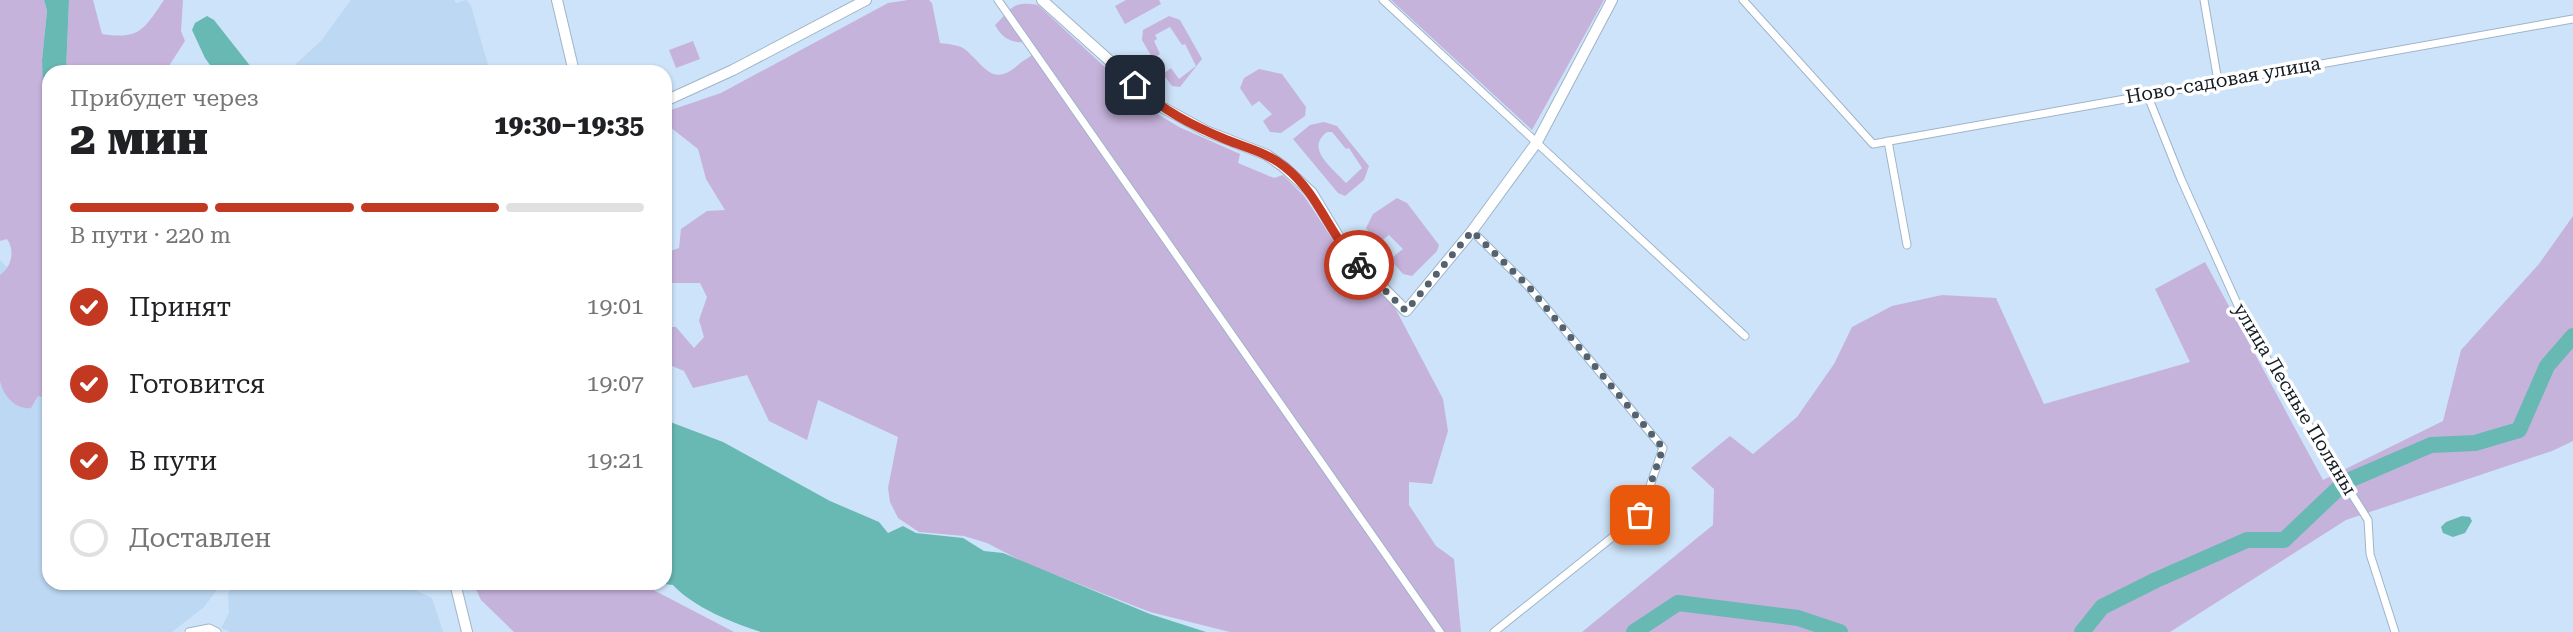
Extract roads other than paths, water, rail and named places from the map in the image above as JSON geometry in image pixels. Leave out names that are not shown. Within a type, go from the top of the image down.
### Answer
[{"type":"street","points":[[556,0],[572,65]]},
{"type":"street","points":[[672,98],[733,71],[866,0]]},
{"type":"street","points":[[998,0],[1440,632]]},
{"type":"street","points":[[1042,0],[1160,106],[1206,131],[1267,155],[1290,171],[1317,201],[1347,251],[1406,311],[1472,231],[1537,142],[1612,0]]},
{"type":"street","points":[[1383,0],[1745,336]]},
{"type":"street","name":"Ново-садовая улица","points":[[1743,0],[1873,144],[2218,80],[2573,19]]},
{"type":"street","points":[[2204,0],[2218,80]]},
{"type":"street","name":"улица Лесные Поляны","points":[[2147,93],[2181,179],[2249,330],[2368,520],[2370,554],[2395,632]]},
{"type":"street","points":[[1888,141],[1906,245]]},
{"type":"street","points":[[1472,231],[1528,286],[1663,448],[1640,515],[1494,632]]},
{"type":"street","points":[[457,590],[467,632]]},
{"type":"street","points":[[192,631],[209,628],[217,632]]},
{"type":"waterway","points":[[2082,632],[2102,607],[2156,580],[2247,540],[2284,540],[2345,482],[2431,445],[2475,443],[2519,430],[2547,366],[2573,336]]},
{"type":"waterway","points":[[1634,632],[1678,603],[1798,618],[1840,632]]}]
